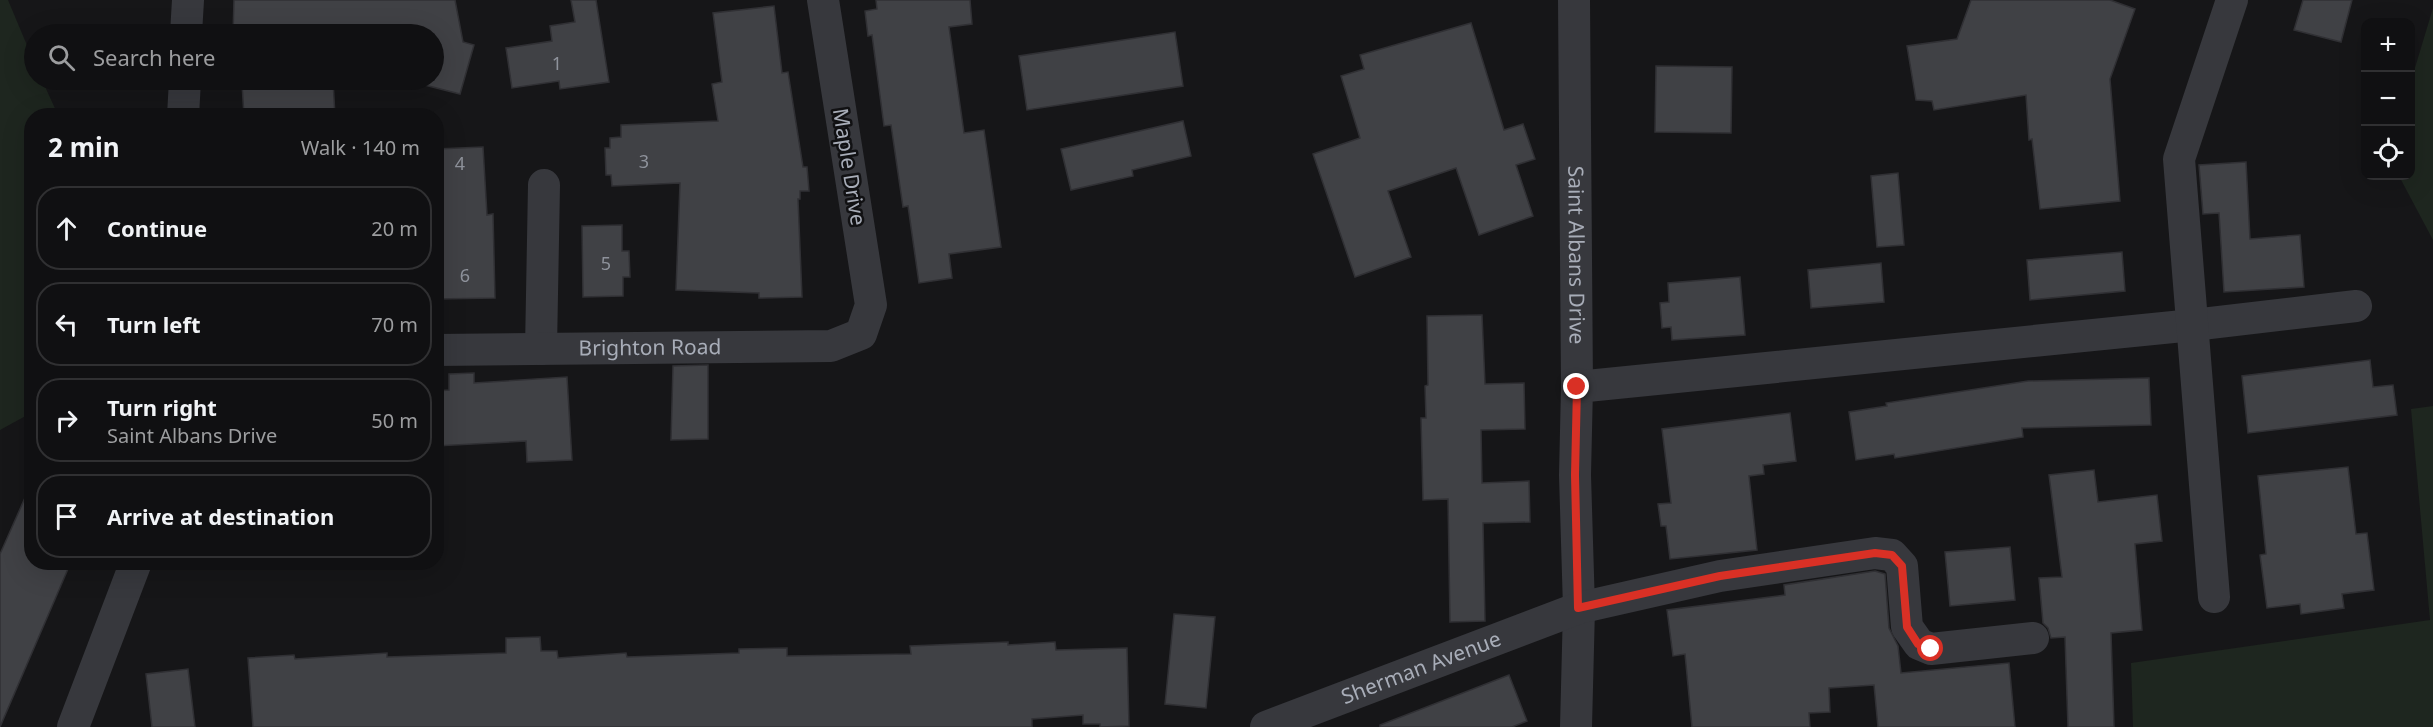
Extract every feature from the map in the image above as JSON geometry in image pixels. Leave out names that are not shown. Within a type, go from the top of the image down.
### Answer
[{"type":"street","points":[[187,24],[188,0]]},
{"type":"street","name":"Maple Drive","points":[[823,0],[871,305],[861,334]]},
{"type":"street","name":"Saint Albans Drive","points":[[1574,0],[1577,387],[1575,475],[1578,608],[1576,727]]},
{"type":"street","points":[[2214,597],[2179,159],[2232,0]]},
{"type":"street","points":[[183,108],[184,90]]},
{"type":"street","points":[[541,349],[544,185]]},
{"type":"street","points":[[1577,387],[2193,325],[2356,306]]},
{"type":"street","name":"Brighton Road","points":[[444,350],[831,346],[861,334]]},
{"type":"street","name":"Sherman Avenue","points":[[1266,727],[1578,608],[1720,576],[1875,553],[1892,555],[1902,566],[1907,627],[1918,644],[1931,649],[2033,638]]},
{"type":"street","points":[[73,727],[133,570]]},
{"type":"shaded area","points":[[0,0],[8,0],[24,38],[24,90],[47,90],[55,108],[24,108],[24,417],[0,430]]},
{"type":"shaded area","points":[[2433,8],[2433,240],[2401,180],[2415,180],[2415,68]]},
{"type":"shaded area","points":[[2433,406],[2433,727],[2133,727],[2131,663],[2430,620],[2411,409]]},
{"type":"building","points":[[234,0],[455,0],[463,42],[474,45],[460,94],[444,90],[444,24],[233,24]]},
{"type":"building","points":[[571,0],[596,0],[609,82],[560,89],[559,81],[512,88],[506,48],[552,41],[550,26],[575,22]]},
{"type":"building","points":[[876,0],[970,0],[972,24],[949,27],[964,133],[984,130],[1001,247],[949,254],[952,278],[919,283],[908,206],[903,207],[891,125],[884,126],[872,35],[868,36],[865,11],[877,9]]},
{"type":"building","points":[[1971,0],[2110,0],[2135,9],[2110,79],[2120,201],[2040,209],[2032,139],[2029,140],[2026,95],[1934,110],[1932,101],[1916,100],[1907,46],[1957,39]]},
{"type":"building","points":[[2303,0],[2352,0],[2341,42],[2294,30]]},
{"type":"building","points":[[774,6],[782,73],[788,72],[803,167],[807,167],[809,191],[800,191],[800,199],[798,199],[802,297],[759,298],[759,293],[676,290],[680,183],[612,186],[611,175],[606,175],[605,148],[610,148],[610,138],[621,137],[621,125],[718,121],[712,84],[722,82],[713,13]]},
{"type":"building","points":[[1471,23],[1504,130],[1523,124],[1535,159],[1516,165],[1533,216],[1479,235],[1456,168],[1388,191],[1411,257],[1355,277],[1313,154],[1360,138],[1341,76],[1364,69],[1360,55]]},
{"type":"building","points":[[1175,32],[1183,86],[1027,110],[1019,56]]},
{"type":"building","points":[[1656,66],[1732,67],[1731,133],[1655,132]]},
{"type":"building","points":[[242,90],[334,90],[335,108],[244,108]]},
{"type":"building","points":[[1183,121],[1191,156],[1132,170],[1133,176],[1071,190],[1061,149]]},
{"type":"building","points":[[483,147],[487,215],[493,214],[495,298],[444,299],[444,149]]},
{"type":"building","points":[[2246,162],[2250,239],[2300,235],[2304,287],[2224,292],[2219,213],[2203,214],[2199,165]]},
{"type":"building","points":[[1898,173],[1904,245],[1877,247],[1871,176]]},
{"type":"building","points":[[622,225],[622,251],[629,251],[630,277],[623,277],[623,296],[583,297],[582,226]]},
{"type":"building","points":[[2122,252],[2125,291],[2030,300],[2027,260]]},
{"type":"building","points":[[1881,263],[1884,302],[1811,308],[1808,270]]},
{"type":"building","points":[[1740,277],[1745,335],[1672,340],[1671,327],[1662,328],[1660,303],[1669,302],[1668,283]]},
{"type":"building","points":[[1482,315],[1485,384],[1524,383],[1525,429],[1481,430],[1482,483],[1529,481],[1530,522],[1483,523],[1485,621],[1450,622],[1448,499],[1423,500],[1421,418],[1426,418],[1425,386],[1428,385],[1427,316]]},
{"type":"building","points":[[2370,360],[2373,387],[2393,385],[2397,415],[2248,433],[2242,376]]},
{"type":"building","points":[[708,365],[708,439],[671,440],[673,366]]},
{"type":"building","points":[[474,373],[474,383],[567,377],[572,460],[527,462],[526,441],[444,446],[444,390],[449,390],[449,374]]},
{"type":"building","points":[[2149,378],[2151,425],[2022,428],[2023,437],[1895,458],[1894,454],[1856,460],[1849,412],[1887,406],[1886,403],[2028,381]]},
{"type":"building","points":[[1790,413],[1796,461],[1763,465],[1764,474],[1749,476],[1757,550],[1670,559],[1666,526],[1661,526],[1658,504],[1671,503],[1662,429]]},
{"type":"building","points":[[2348,467],[2356,534],[2367,533],[2374,590],[2342,594],[2344,608],[2301,614],[2300,604],[2267,608],[2260,555],[2266,554],[2258,476]]},
{"type":"building","points":[[2094,470],[2098,502],[2157,495],[2162,541],[2135,544],[2142,630],[2111,633],[2114,727],[2068,727],[2065,637],[2051,638],[2048,628],[2043,623],[2039,578],[2062,577],[2049,475]]},
{"type":"building","points":[[24,500],[24,570],[68,570],[0,727],[0,554]]},
{"type":"building","points":[[2010,547],[2015,600],[1950,606],[1945,552]]},
{"type":"building","points":[[1875,571],[1885,574],[1889,628],[1898,646],[1901,673],[2009,663],[2015,727],[1878,727],[1874,685],[1829,688],[1830,712],[1809,713],[1810,727],[1692,727],[1685,654],[1673,656],[1667,610],[1785,595],[1784,585]]},
{"type":"building","points":[[1174,614],[1215,617],[1206,708],[1165,704]]},
{"type":"building","points":[[540,637],[541,651],[557,651],[558,658],[626,653],[627,657],[739,653],[739,649],[787,648],[787,656],[911,654],[910,646],[1008,642],[1008,645],[1055,642],[1056,650],[1127,648],[1129,726],[1100,727],[1100,724],[1083,724],[1083,715],[1032,719],[1032,727],[253,727],[248,658],[294,655],[295,659],[387,653],[387,657],[506,653],[506,638]]},
{"type":"building","points":[[188,669],[195,727],[152,727],[146,674]]},
{"type":"building","points":[[1509,675],[1527,721],[1512,727],[1380,727],[1380,725]]},
{"type":"route","points":[[1577,387],[1575,475],[1578,608],[1720,576],[1875,553],[1892,555],[1902,566],[1907,627],[1918,644],[1931,649]]}]
